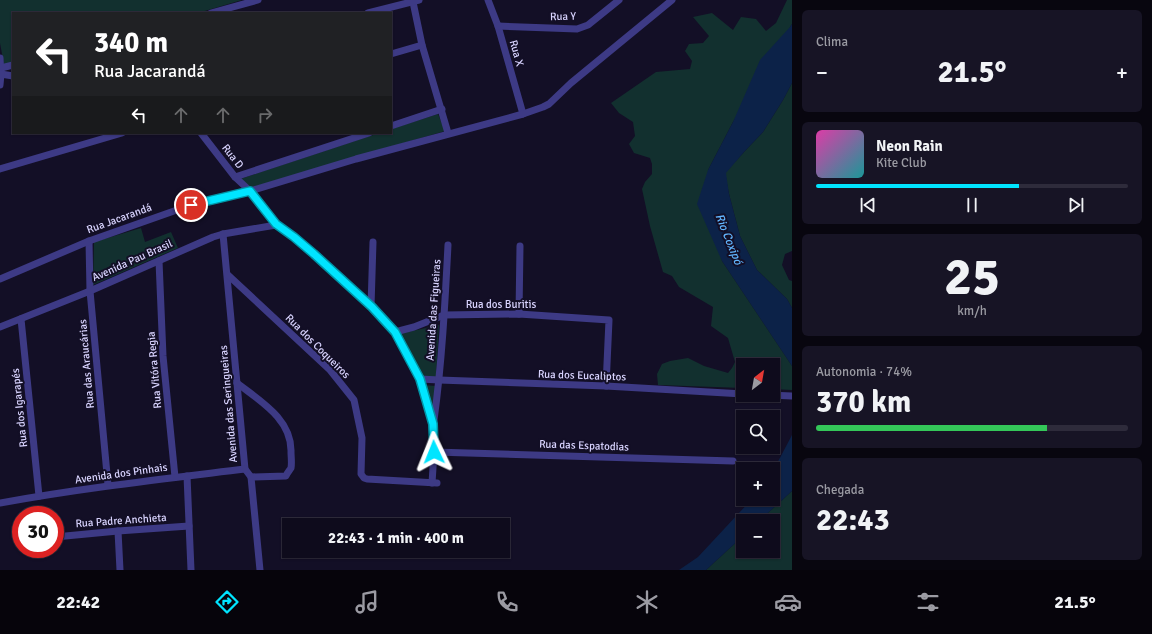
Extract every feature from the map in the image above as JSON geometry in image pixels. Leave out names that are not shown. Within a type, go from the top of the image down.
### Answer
[{"type":"street","points":[[215,12],[258,0]]},
{"type":"street","name":"Rua X","points":[[488,0],[498,26],[523,114]]},
{"type":"street","name":"Rua Y","points":[[498,26],[578,29],[588,25],[619,0]]},
{"type":"street","name":"Rua Jacarandá","points":[[0,279],[89,240],[191,205],[250,191],[356,159],[543,108],[672,0]]},
{"type":"street","points":[[372,12],[411,1],[448,134]]},
{"type":"street","points":[[392,54],[422,45]]},
{"type":"street","points":[[0,58],[0,85]]},
{"type":"street","points":[[1,71],[12,66]]},
{"type":"street","points":[[1,71],[12,76]]},
{"type":"street","points":[[392,126],[442,109]]},
{"type":"street","points":[[0,168],[119,134]]},
{"type":"street","name":"Rua D","points":[[202,134],[235,178],[250,191],[276,224],[314,254],[372,307],[395,332],[420,379],[433,424]]},
{"type":"street","points":[[235,178],[366,134]]},
{"type":"street","name":"Avenida Pau Brasil","points":[[0,328],[90,291],[200,242],[223,234],[276,224]]},
{"type":"street","name":"Avenida das Seringueiras","points":[[223,234],[245,469],[251,476]]},
{"type":"street","name":"Rua das Araucárias","points":[[89,240],[90,291],[108,485]]},
{"type":"street","points":[[372,307],[373,242]]},
{"type":"street","name":"Avenida das Figueiras","points":[[433,424],[439,380],[448,245]]},
{"type":"street","points":[[519,314],[520,246]]},
{"type":"street","name":"Rua Vitóra Regia","points":[[159,261],[163,346],[175,477]]},
{"type":"street","name":"Rua dos Coqueiros","points":[[228,275],[330,370],[354,400],[362,438],[361,474],[364,478],[367,480],[435,483],[434,452]]},
{"type":"street","name":"Rua dos Buritis","points":[[395,332],[414,327],[444,315],[519,314],[609,320],[606,386]]},
{"type":"street","name":"Rua dos Igarapés","points":[[21,319],[39,496]]},
{"type":"street","name":"Rua dos Eucaliptos","points":[[420,379],[606,386],[736,394]]},
{"type":"street","points":[[237,383],[264,403],[279,418],[287,430],[291,445],[291,468],[286,476],[251,476],[260,570]]},
{"type":"street","points":[[780,395],[792,396]]},
{"type":"street","points":[[433,424],[434,452]]},
{"type":"street","name":"Rua das Espatodias","points":[[434,452],[733,461]]},
{"type":"street","name":"Avenida dos Pinhais","points":[[0,503],[108,485],[245,469]]},
{"type":"street","points":[[187,476],[191,570]]},
{"type":"street","name":"Rua Padre Anchieta","points":[[64,536],[189,526]]},
{"type":"street","points":[[118,531],[120,570]]},
{"type":"green space","points":[[0,0],[242,0],[201,12],[12,12],[12,63],[4,65],[0,43]]},
{"type":"green space","points":[[787,0],[792,0],[792,24],[733,122],[708,170],[722,261],[792,366],[792,390],[780,389],[780,358],[736,358],[736,388],[658,385],[657,374],[662,364],[670,361],[688,358],[704,366],[728,373],[735,362],[728,338],[711,326],[713,307],[679,287],[672,276],[663,272],[650,226],[642,189],[645,182],[652,174],[652,164],[650,158],[634,153],[629,144],[635,136],[633,122],[619,113],[611,103],[656,72],[690,69],[692,61],[685,51],[689,44],[703,43],[709,36],[693,17],[712,13],[733,30],[741,17],[756,19],[766,31],[776,23]]},
{"type":"green space","points":[[792,83],[792,251],[785,254],[782,265],[789,280],[792,281],[792,308],[787,299],[757,270],[740,236],[725,173],[763,132]]},
{"type":"green space","points":[[438,114],[445,131],[250,188],[240,179],[376,134],[392,134],[392,129]]},
{"type":"green space","points":[[141,228],[145,242],[171,232],[178,248],[93,285],[94,242]]},
{"type":"green space","points":[[439,325],[436,378],[421,377],[407,346],[399,334]]},
{"type":"green space","points":[[423,385],[436,386],[432,415]]},
{"type":"green space","points":[[792,491],[792,570],[706,570],[736,542],[736,558],[780,558],[780,514],[767,514],[776,506],[780,506],[780,502]]},
{"type":"water","name":"Rio Coxipó","points":[[792,24],[792,83],[763,132],[726,173],[729,194],[740,236],[757,270],[787,299],[792,308],[792,366],[722,261],[697,204],[708,170],[733,122],[760,60]]},
{"type":"water","points":[[792,435],[792,491],[780,502],[780,462],[778,462]]},
{"type":"water","points":[[745,506],[776,506],[767,514],[738,514]]},
{"type":"water","points":[[736,516],[736,542],[706,570],[679,570],[698,557]]},
{"type":"route","points":[[191,205],[250,191],[276,224],[314,254],[372,307],[395,332],[420,379],[433,424],[434,452]]}]
